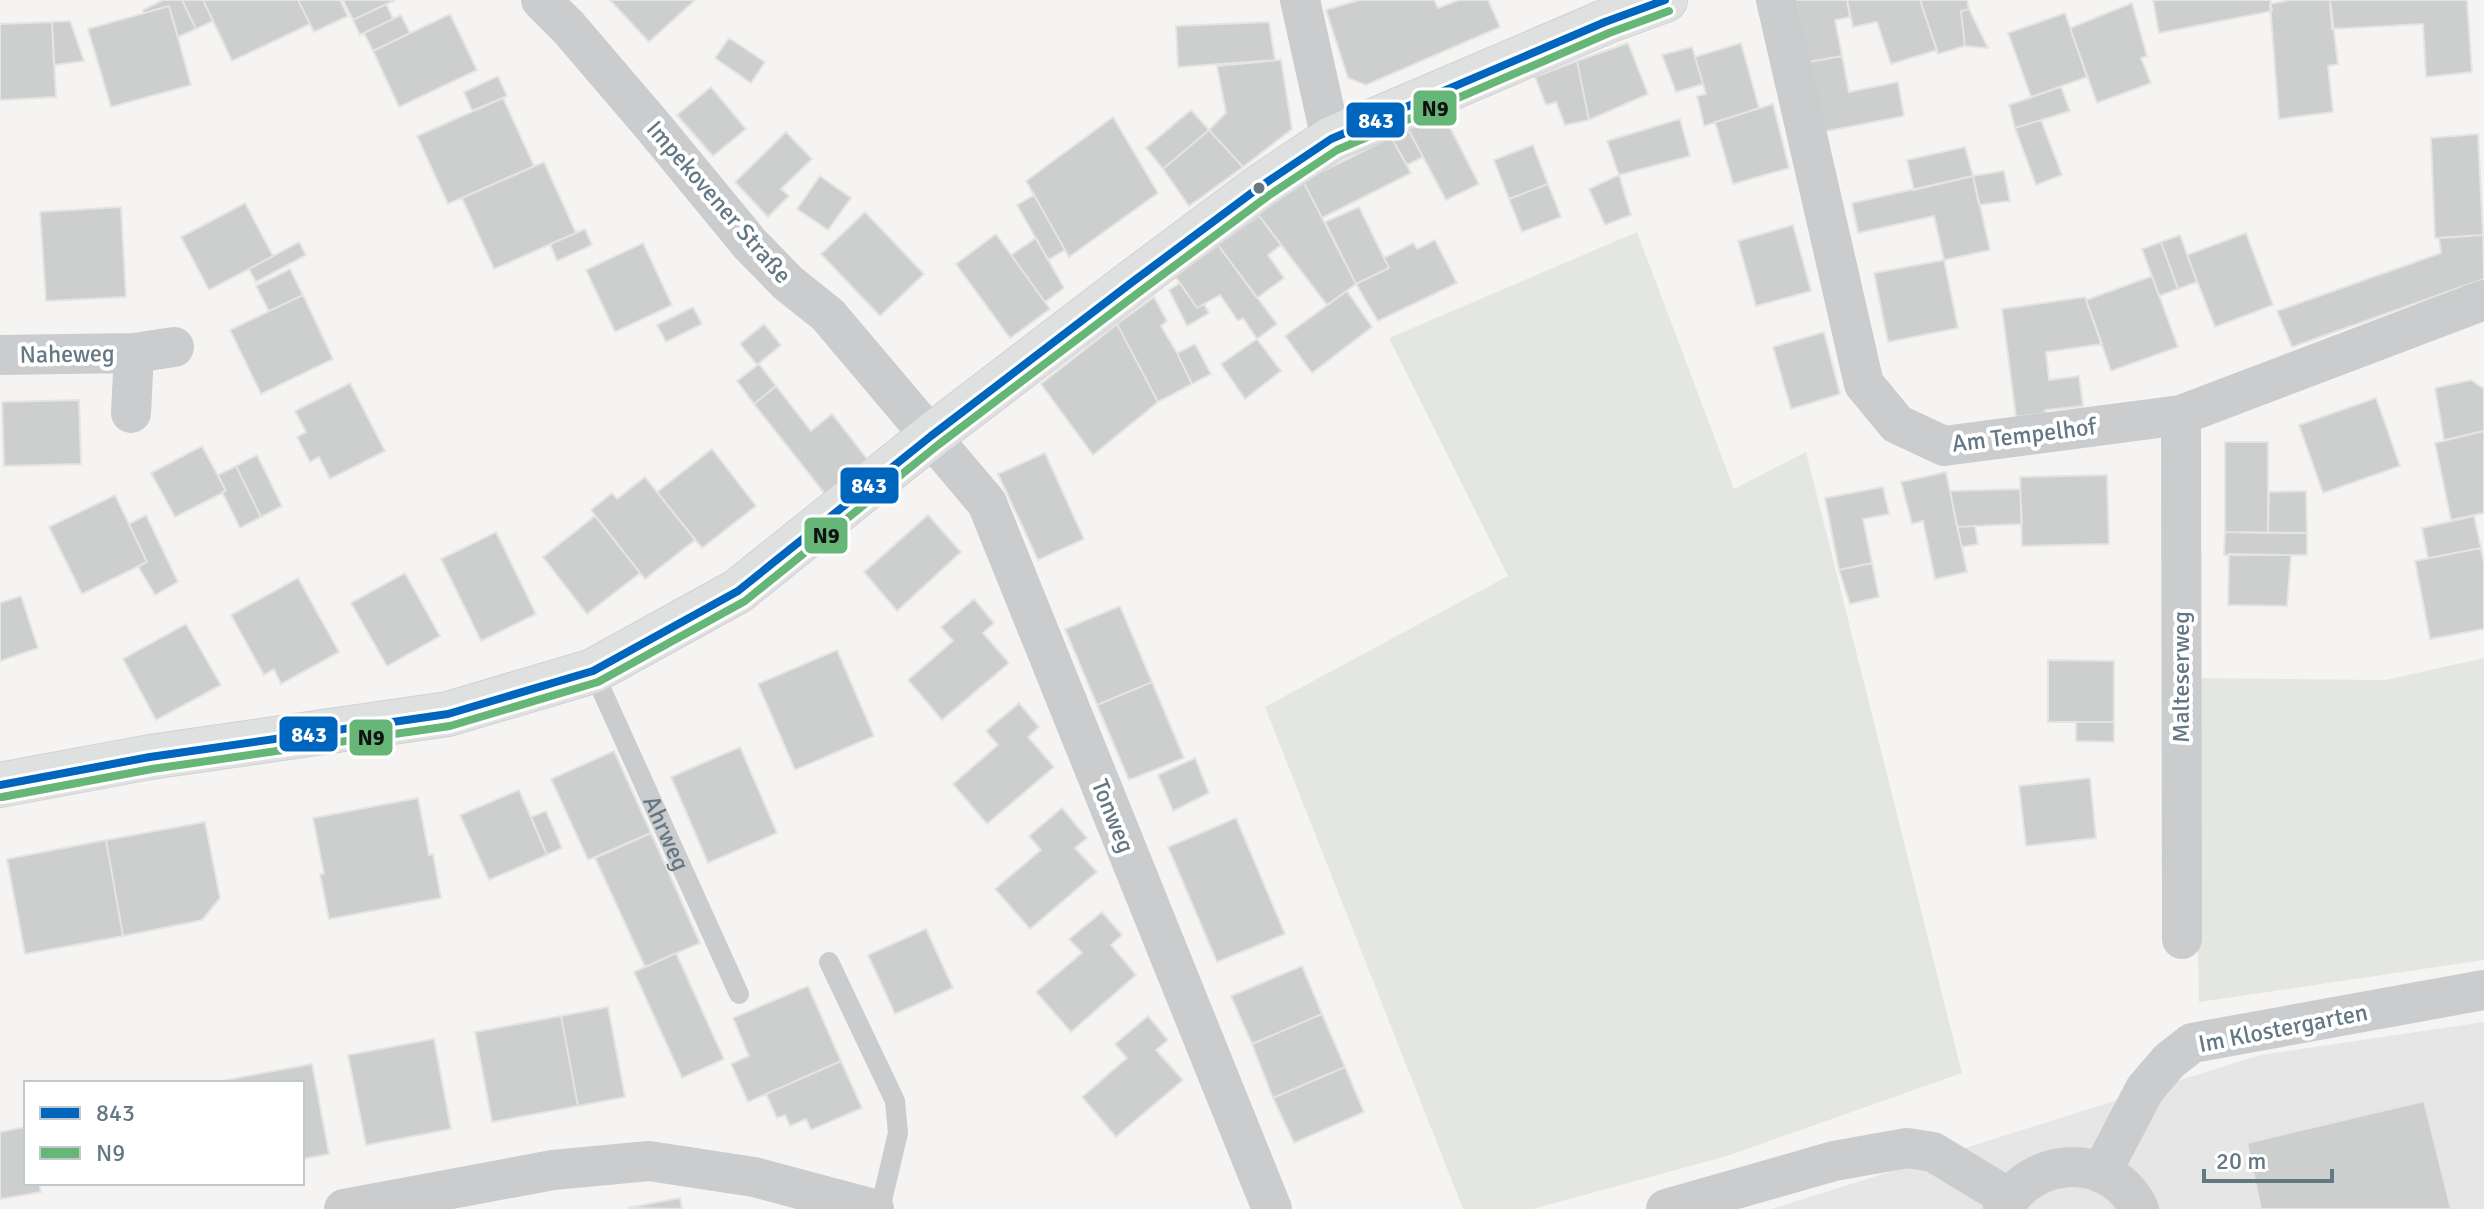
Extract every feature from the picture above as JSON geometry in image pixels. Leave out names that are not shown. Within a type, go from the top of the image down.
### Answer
[{"type":"street","name":"Impekovener Straße","points":[[541,0],[643,115],[750,244],[788,283],[828,315],[931,436]]},
{"type":"street","points":[[1300,0],[1331,139]]},
{"type":"street","points":[[0,785],[150,757],[448,714],[593,671],[738,591],[931,436],[1261,186],[1331,139],[1605,22],[1665,0]]},
{"type":"street","name":"Am Tempelhof","points":[[1776,0],[1864,384],[1897,424],[1944,446],[2181,415],[2484,300]]},
{"type":"street","name":"Naheweg","points":[[0,355],[134,353],[174,347]]},
{"type":"street","name":"Naheweg","points":[[131,413],[134,353]]},
{"type":"street","name":"Malteserweg","points":[[2181,415],[2182,939]]},
{"type":"street","name":"Tonweg","points":[[931,436],[987,503],[1272,1209]]},
{"type":"street","name":"Im Klostergarten","points":[[2101,1173],[2145,1089],[2169,1061],[2192,1043],[2484,990]]},
{"type":"street","points":[[1666,1209],[1834,1161],[1907,1148],[1933,1152],[2006,1203],[2030,1178],[2056,1168],[2088,1168],[2125,1189],[2139,1209]]},
{"type":"street","points":[[344,1209],[553,1170],[649,1161],[754,1177],[877,1209]]},
{"type":"lane","name":"Ahrweg","points":[[593,671],[739,994]]},
{"type":"lane","points":[[829,962],[895,1101],[898,1133],[877,1209]]},
{"type":"shaded area","points":[[1637,232],[1734,489],[1806,452],[1962,1073],[1727,1156],[1533,1209],[1463,1209],[1265,707],[1508,576],[1389,338]]},
{"type":"shaded area","points":[[2484,658],[2484,960],[2199,1002],[2193,678],[2385,680]]},
{"type":"shaded area","points":[[2484,1022],[2484,1209],[1772,1209],[2260,1055]]},
{"type":"building","points":[[163,0],[182,0],[196,29],[178,37],[169,6],[144,13],[143,10]]},
{"type":"building","points":[[182,0],[203,0],[213,21],[196,29]]},
{"type":"building","points":[[203,0],[298,0],[310,24],[232,61]]},
{"type":"building","points":[[298,0],[340,0],[348,16],[314,32]]},
{"type":"building","points":[[343,0],[395,0],[353,20]]},
{"type":"building","points":[[610,0],[695,0],[649,42]]},
{"type":"building","points":[[1359,0],[1434,0],[1438,8],[1459,0],[1488,0],[1500,27],[1366,85],[1348,78],[1326,10]]},
{"type":"building","points":[[1796,0],[1847,0],[1850,17],[1835,20],[1842,56],[1808,62]]},
{"type":"building","points":[[1847,0],[1920,0],[1937,50],[1891,64],[1877,22],[1853,27]]},
{"type":"building","points":[[1920,0],[1967,0],[1969,9],[1961,11],[1965,46],[1938,54]]},
{"type":"building","points":[[2153,0],[2270,0],[2272,11],[2159,33]]},
{"type":"building","points":[[2290,0],[2330,0],[2338,64],[2328,66],[2333,112],[2279,119],[2270,4]]},
{"type":"building","points":[[2330,0],[2467,0],[2472,72],[2426,77],[2423,24],[2332,29]]},
{"type":"building","points":[[2132,3],[2147,56],[2141,58],[2151,83],[2097,103],[2070,28]]},
{"type":"building","points":[[386,4],[393,19],[360,35],[353,20]]},
{"type":"building","points":[[169,6],[191,85],[111,107],[88,29]]},
{"type":"building","points":[[1969,9],[1988,48],[1965,46],[1961,11]]},
{"type":"building","points":[[2065,13],[2087,77],[2031,97],[2008,33]]},
{"type":"building","points":[[450,14],[477,70],[399,107],[373,51]]},
{"type":"building","points":[[401,15],[410,33],[373,51],[364,33]]},
{"type":"building","points":[[70,21],[84,61],[54,65],[52,22]]},
{"type":"building","points":[[52,22],[56,97],[0,100],[0,24]]},
{"type":"building","points":[[1269,22],[1275,60],[1178,67],[1176,26]]},
{"type":"building","points":[[729,38],[765,62],[751,83],[715,58]]},
{"type":"building","points":[[1628,43],[1648,94],[1589,120],[1577,61]]},
{"type":"building","points":[[1741,43],[1759,108],[1704,126],[1697,96],[1706,94],[1695,57]]},
{"type":"building","points":[[1692,47],[1703,84],[1676,92],[1662,55]]},
{"type":"building","points":[[1842,56],[1849,92],[1898,82],[1904,116],[1822,132],[1808,62]]},
{"type":"building","points":[[1281,60],[1292,129],[1243,167],[1209,130],[1226,113],[1217,66]]},
{"type":"building","points":[[1577,61],[1589,120],[1565,125],[1556,102],[1546,105],[1535,77]]},
{"type":"building","points":[[498,76],[507,96],[472,111],[464,92]]},
{"type":"building","points":[[711,87],[746,129],[713,156],[677,115]]},
{"type":"building","points":[[2061,87],[2070,111],[2015,128],[2009,105]]},
{"type":"building","points":[[503,98],[534,166],[448,204],[417,136]]},
{"type":"building","points":[[1773,104],[1789,168],[1733,184],[1715,122]]},
{"type":"building","points":[[1191,110],[1209,130],[1163,169],[1146,148]]},
{"type":"building","points":[[1443,114],[1479,184],[1446,200],[1408,129]]},
{"type":"building","points":[[1113,117],[1158,193],[1069,257],[1026,181]]},
{"type":"building","points":[[1680,119],[1690,156],[1619,175],[1607,141]]},
{"type":"building","points":[[2041,120],[2062,175],[2036,185],[2015,128]]},
{"type":"building","points":[[1408,129],[1423,157],[1407,165],[1391,137]]},
{"type":"building","points":[[1209,130],[1243,167],[1189,206],[1163,169]]},
{"type":"building","points":[[786,132],[812,159],[781,189],[789,196],[768,217],[735,182]]},
{"type":"building","points":[[2478,134],[2483,235],[2435,238],[2431,138]]},
{"type":"building","points":[[1391,137],[1411,173],[1322,218],[1303,181]]},
{"type":"building","points":[[1533,145],[1548,184],[1509,199],[1494,160]]},
{"type":"building","points":[[1965,147],[1973,176],[1914,190],[1907,160]]},
{"type":"building","points":[[544,162],[576,233],[494,269],[462,198]]},
{"type":"building","points":[[2004,171],[2010,201],[1979,205],[1973,176]]},
{"type":"building","points":[[1619,175],[1631,215],[1605,225],[1589,189]]},
{"type":"building","points":[[820,176],[851,198],[828,230],[797,209]]},
{"type":"building","points":[[1973,176],[1990,250],[1944,260],[1934,216],[1858,233],[1852,203]]},
{"type":"building","points":[[1303,181],[1356,284],[1327,305],[1257,213]]},
{"type":"building","points":[[1548,184],[1561,217],[1522,232],[1509,199]]},
{"type":"building","points":[[1034,195],[1065,250],[1048,260],[1017,205]]},
{"type":"building","points":[[245,203],[273,256],[209,290],[181,237]]},
{"type":"building","points":[[121,207],[126,297],[46,301],[40,212]]},
{"type":"building","points":[[1359,207],[1389,268],[1356,284],[1325,222]]},
{"type":"building","points":[[865,212],[924,274],[880,316],[821,254]]},
{"type":"building","points":[[1259,216],[1281,245],[1268,255],[1284,278],[1257,298],[1218,245]]},
{"type":"building","points":[[1793,225],[1811,291],[1756,306],[1738,241]]},
{"type":"building","points":[[585,229],[592,245],[557,261],[550,244]]},
{"type":"building","points":[[2246,233],[2273,305],[2215,327],[2187,255]]},
{"type":"building","points":[[996,234],[1050,309],[1010,338],[956,264]]},
{"type":"building","points":[[2180,235],[2197,282],[2178,289],[2161,242]]},
{"type":"building","points":[[2483,235],[2484,279],[2292,347],[2277,311],[2441,253],[2439,238]]},
{"type":"building","points":[[1036,238],[1064,288],[1045,302],[1011,255]]},
{"type":"building","points":[[1435,240],[1457,283],[1378,321],[1356,284],[1389,268],[1384,258],[1413,243],[1417,249]]},
{"type":"building","points":[[299,242],[306,255],[256,282],[249,269]]},
{"type":"building","points":[[2161,242],[2178,289],[2159,296],[2142,249]]},
{"type":"building","points":[[643,243],[672,305],[615,332],[586,270]]},
{"type":"building","points":[[1218,245],[1277,324],[1257,339],[1243,318],[1238,321],[1220,295],[1197,308],[1175,276]]},
{"type":"building","points":[[1944,260],[1958,328],[1888,342],[1874,273]]},
{"type":"building","points":[[290,269],[303,295],[269,311],[256,286]]},
{"type":"building","points":[[2152,276],[2178,347],[2111,371],[2086,300]]},
{"type":"building","points":[[1180,283],[1197,308],[1204,304],[1209,313],[1187,326],[1169,290]]},
{"type":"building","points":[[1347,291],[1372,327],[1312,373],[1285,336]]},
{"type":"building","points":[[303,295],[333,359],[261,394],[230,330]]},
{"type":"building","points":[[1154,297],[1167,321],[1161,326],[1192,384],[1158,402],[1117,324]]},
{"type":"building","points":[[2085,297],[2102,344],[2046,352],[2049,380],[2079,376],[2083,406],[2016,417],[2002,309]]},
{"type":"building","points":[[693,307],[702,324],[666,342],[657,325]]},
{"type":"building","points":[[764,324],[781,345],[757,365],[740,344]]},
{"type":"building","points":[[1117,324],[1158,402],[1093,455],[1041,384]]},
{"type":"building","points":[[1824,332],[1840,394],[1791,409],[1773,347]]},
{"type":"building","points":[[1257,339],[1281,371],[1245,399],[1221,364]]},
{"type":"building","points":[[1195,344],[1211,374],[1192,384],[1177,353]]},
{"type":"building","points":[[759,364],[776,386],[754,404],[737,381]]},
{"type":"building","points":[[2471,380],[2484,389],[2484,431],[2444,440],[2435,388]]},
{"type":"building","points":[[350,383],[385,451],[330,479],[319,457],[310,462],[297,437],[306,432],[295,411]]},
{"type":"building","points":[[776,386],[811,431],[832,414],[868,460],[825,494],[754,404]]},
{"type":"building","points":[[2376,398],[2400,466],[2323,493],[2299,425]]},
{"type":"building","points":[[79,400],[81,464],[4,466],[2,402]]},
{"type":"building","points":[[2484,431],[2484,513],[2451,520],[2435,443]]},
{"type":"building","points":[[2225,442],[2268,442],[2268,533],[2225,532]]},
{"type":"building","points":[[202,446],[226,491],[175,517],[151,473]]},
{"type":"building","points":[[712,449],[756,506],[702,548],[657,492]]},
{"type":"building","points":[[1045,453],[1084,539],[1038,560],[998,474]]},
{"type":"building","points":[[257,455],[282,506],[261,517],[236,466]]},
{"type":"building","points":[[236,466],[261,517],[240,528],[222,492],[226,491],[218,475]]},
{"type":"building","points":[[1946,472],[1967,572],[1935,579],[1923,521],[1912,524],[1901,482]]},
{"type":"building","points":[[2107,475],[2109,544],[2022,546],[2020,477]]},
{"type":"building","points":[[645,477],[695,540],[645,579],[591,510],[612,493],[617,499]]},
{"type":"building","points":[[1883,487],[1889,514],[1863,519],[1872,563],[1839,570],[1825,498]]},
{"type":"building","points":[[2020,489],[2022,524],[1957,527],[1950,491]]},
{"type":"building","points":[[2306,491],[2307,533],[2268,533],[2269,492]]},
{"type":"building","points":[[115,495],[147,562],[82,594],[49,527]]},
{"type":"building","points":[[146,515],[178,582],[155,595],[138,566],[147,562],[129,524]]},
{"type":"building","points":[[928,515],[961,552],[897,611],[864,572]]},
{"type":"building","points":[[595,516],[640,573],[587,614],[543,557]]},
{"type":"building","points":[[2474,516],[2481,548],[2428,558],[2422,528]]},
{"type":"building","points":[[1975,526],[1978,544],[1962,547],[1957,527]]},
{"type":"building","points":[[496,532],[536,614],[481,641],[441,559]]},
{"type":"building","points":[[2225,532],[2307,533],[2307,555],[2224,555]]},
{"type":"building","points":[[2481,548],[2484,564],[2484,629],[2430,639],[2415,561]]},
{"type":"building","points":[[2229,554],[2291,555],[2287,606],[2228,605]]},
{"type":"building","points":[[1872,563],[1879,597],[1850,604],[1839,570]]},
{"type":"building","points":[[405,573],[440,636],[387,666],[351,603]]},
{"type":"building","points":[[298,578],[339,652],[281,684],[274,669],[264,675],[231,615]]},
{"type":"building","points":[[21,596],[38,648],[0,661],[0,603]]},
{"type":"building","points":[[974,599],[994,623],[983,633],[1009,663],[942,720],[908,680],[953,641],[941,627]]},
{"type":"building","points":[[1120,606],[1152,682],[1097,705],[1065,629]]},
{"type":"building","points":[[186,624],[221,685],[156,720],[123,659]]},
{"type":"building","points":[[837,650],[874,736],[795,770],[758,684]]},
{"type":"building","points":[[2048,660],[2114,661],[2114,722],[2048,722]]},
{"type":"building","points":[[1152,682],[1184,758],[1129,780],[1097,705]]},
{"type":"building","points":[[1019,703],[1039,727],[1028,737],[1054,767],[987,824],[953,784],[998,745],[986,731]]},
{"type":"building","points":[[2076,722],[2114,722],[2114,742],[2076,741]]},
{"type":"building","points":[[740,747],[777,833],[708,863],[671,777]]},
{"type":"building","points":[[614,751],[651,833],[588,860],[551,779]]},
{"type":"building","points":[[1195,758],[1209,793],[1173,811],[1158,775]]},
{"type":"building","points":[[2090,778],[2096,838],[2026,846],[2019,786]]},
{"type":"building","points":[[519,790],[547,855],[489,880],[460,815]]},
{"type":"building","points":[[418,798],[441,898],[329,919],[313,818]]},
{"type":"building","points":[[1062,808],[1087,838],[1075,848],[1097,872],[1030,929],[995,889],[1041,850],[1029,836]]},
{"type":"building","points":[[546,811],[562,848],[547,855],[531,817]]},
{"type":"building","points":[[1236,818],[1285,934],[1217,962],[1168,847]]},
{"type":"building","points":[[205,822],[220,898],[202,920],[123,936],[106,840]]},
{"type":"building","points":[[651,833],[700,943],[645,967],[595,858]]},
{"type":"building","points":[[106,840],[123,936],[25,954],[7,859]]},
{"type":"building","points":[[1102,912],[1122,935],[1111,945],[1136,975],[1071,1032],[1036,992],[1082,953],[1069,939]]},
{"type":"building","points":[[926,929],[953,988],[895,1014],[868,955]]},
{"type":"building","points":[[676,953],[724,1059],[682,1078],[634,972]]},
{"type":"building","points":[[1302,966],[1322,1014],[1252,1044],[1231,996]]},
{"type":"building","points":[[808,986],[841,1061],[748,1102],[731,1064],[749,1056],[733,1018]]},
{"type":"building","points":[[608,1007],[625,1097],[578,1106],[561,1016]]},
{"type":"building","points":[[1322,1014],[1345,1067],[1273,1098],[1252,1044]]},
{"type":"building","points":[[561,1016],[578,1106],[492,1122],[475,1032]]},
{"type":"building","points":[[1148,1016],[1168,1040],[1156,1050],[1183,1080],[1116,1137],[1082,1097],[1127,1058],[1115,1044]]},
{"type":"building","points":[[434,1039],[451,1129],[366,1145],[348,1055]]},
{"type":"building","points":[[841,1061],[862,1108],[811,1130],[806,1119],[790,1126],[785,1115],[777,1118],[766,1094]]},
{"type":"building","points":[[312,1064],[329,1154],[304,1159],[304,1081],[226,1080]]},
{"type":"building","points":[[1345,1067],[1364,1112],[1294,1143],[1273,1098]]},
{"type":"building","points":[[2424,1101],[2451,1209],[2261,1209],[2247,1143]]},
{"type":"building","points":[[24,1127],[24,1185],[39,1185],[41,1192],[0,1199],[0,1132]]},
{"type":"building","points":[[680,1198],[682,1209],[627,1208]]},
{"type":"transit line","name":"843","points":[[0,785],[150,757],[448,714],[593,671],[738,591],[931,436],[1131,283],[1261,186],[1331,139],[1605,22],[1665,0]]},
{"type":"transit line","name":"N9","points":[[2,797],[152,769],[450,726],[598,682],[745,601],[938,445],[1268,196],[1337,150],[1609,33],[1669,11]]}]
